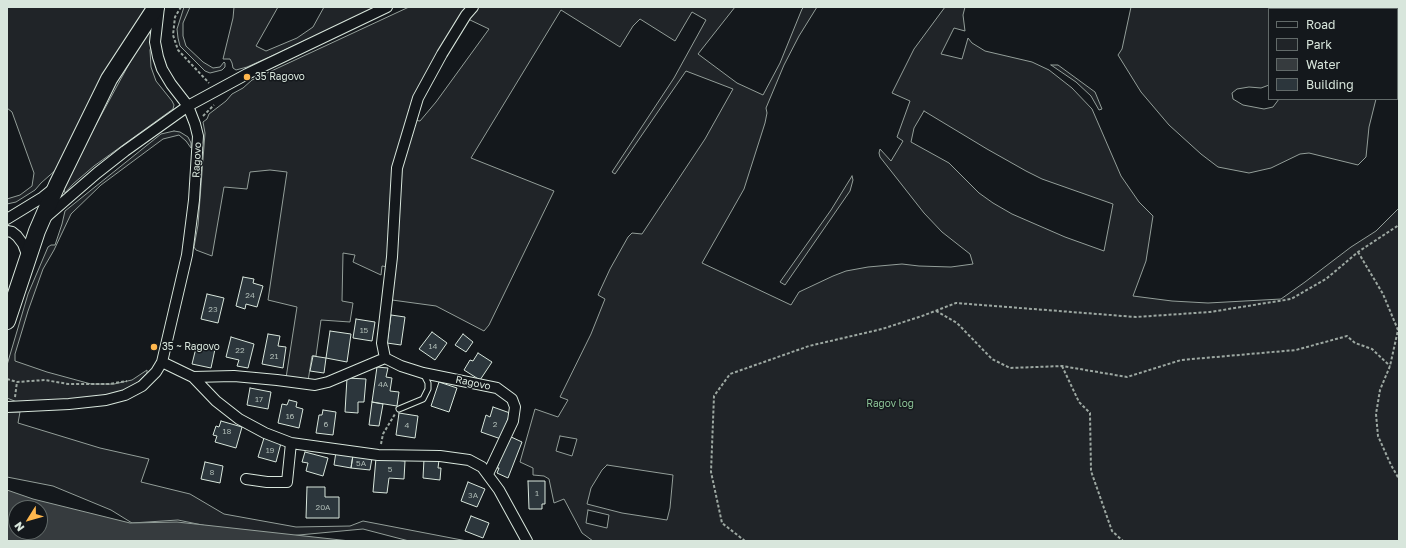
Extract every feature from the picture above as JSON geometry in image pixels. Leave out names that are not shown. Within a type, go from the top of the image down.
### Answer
[{"type":"main road","points":[[7,321],[37,231],[56,186],[109,79],[156,7]]},
{"type":"street","name":"Ragovo","points":[[10,407],[69,404],[106,400],[125,395],[142,386],[156,372],[162,362],[183,278],[187,255],[194,200],[198,136],[188,106],[168,79],[162,69],[158,57],[155,42],[159,7]]},
{"type":"street","points":[[42,221],[108,164],[151,131],[188,106],[216,90],[387,7]]},
{"type":"street","points":[[193,377],[234,376],[315,385],[328,382],[385,358],[382,343],[392,257],[397,168],[418,98],[442,54],[466,15],[473,7]]},
{"type":"street","points":[[7,219],[43,197],[56,186]]},
{"type":"street","points":[[7,231],[12,232],[17,236],[23,244],[28,258]]},
{"type":"street","name":"Ragovo","points":[[385,358],[401,366],[423,373],[497,388],[512,400],[515,407],[512,421],[488,474]]},
{"type":"street","points":[[162,362],[193,377],[216,401],[239,418],[266,433],[291,443],[378,455],[440,456],[469,460],[482,467],[488,474],[527,541]]},
{"type":"street","points":[[246,479],[267,482],[287,482],[291,443]]},
{"type":"lane","points":[[399,409],[424,399],[428,389],[428,383],[423,373]]},
{"type":"path","points":[[181,7],[175,17],[173,35],[178,50],[216,90]]},
{"type":"path","points":[[745,541],[722,523],[711,472],[714,396],[730,374],[810,346],[882,329],[956,303],[1136,317],[1210,312],[1291,298],[1326,279],[1358,252],[1399,224]]},
{"type":"path","points":[[1358,252],[1383,294],[1398,330],[1390,366],[1380,390],[1376,414],[1378,436],[1399,480]]},
{"type":"path","points":[[935,311],[957,323],[992,359],[1010,368],[1062,366],[1127,377],[1181,360],[1296,350],[1347,336],[1355,343],[1372,349],[1390,366]]},
{"type":"path","points":[[1062,366],[1079,402],[1090,413],[1091,471],[1112,532],[1123,541]]},
{"type":"path","points":[[7,379],[17,382],[45,380],[68,384],[109,384],[128,381]]},
{"type":"path","points":[[10,407],[17,382]]},
{"type":"path","points":[[378,455],[383,434],[399,409]]},
{"type":"green space","points":[[7,7],[146,7],[111,65],[58,168],[35,190],[16,202],[7,204],[7,199],[20,195],[32,186],[34,173],[12,112],[7,108]]},
{"type":"green space","points":[[184,7],[190,7],[183,23],[183,36],[186,46],[203,62],[213,68],[220,67],[224,62],[225,67],[222,70],[210,73],[205,71],[180,46],[177,29]]},
{"type":"green space","points":[[234,7],[278,7],[256,46],[266,51],[297,38],[313,27],[324,7],[377,7],[274,55],[247,67],[236,70],[233,68],[230,59],[223,59],[233,18]]},
{"type":"green space","points":[[409,7],[468,7],[405,127],[388,267],[382,266],[381,275],[353,262],[355,255],[343,253],[342,301],[353,303],[350,322],[321,320],[316,356],[312,356],[308,381],[286,378],[297,307],[268,300],[287,172],[270,170],[250,172],[247,189],[224,187],[212,256],[196,250],[194,247],[198,225],[205,133],[203,122],[207,119],[209,114],[226,101],[232,94],[243,88],[252,80]]},
{"type":"green space","name":"Ragov log","points":[[478,7],[735,7],[698,54],[737,83],[763,95],[780,63],[802,9],[804,7],[817,7],[799,36],[784,65],[766,108],[767,113],[765,123],[744,189],[702,263],[791,305],[799,292],[846,271],[868,267],[902,264],[951,267],[973,264],[970,254],[942,232],[924,213],[880,157],[879,153],[880,149],[891,161],[903,141],[897,137],[910,101],[892,93],[914,49],[945,7],[965,7],[963,15],[965,31],[954,28],[941,54],[962,59],[968,38],[972,43],[985,51],[1032,62],[1049,70],[1072,88],[1092,109],[1121,176],[1139,202],[1153,216],[1146,261],[1133,296],[1172,301],[1208,303],[1281,299],[1351,247],[1376,231],[1399,208],[1399,541],[593,541],[582,533],[564,499],[554,503],[549,479],[544,476],[533,475],[533,468],[520,462],[535,409],[558,417],[568,400],[560,397],[591,334],[605,299],[598,295],[610,269],[628,237],[632,233],[642,234],[705,139],[733,89],[686,71],[615,174],[612,172],[674,78],[706,20],[692,12],[675,41],[640,19],[633,26],[620,47],[561,10],[471,158],[554,191],[489,325],[484,331],[436,306],[392,300],[400,171],[414,120],[420,121],[436,102],[489,29],[468,19]],"holes":[[[924,111],[987,149],[1042,179],[1113,204],[1104,251],[1065,237],[1012,214],[993,203],[979,193],[949,163],[911,142],[914,128]],[[560,436],[577,439],[572,456],[556,451]],[[607,465],[673,475],[670,508],[667,520],[622,513],[587,504],[591,488],[602,470]],[[588,510],[609,515],[607,528],[586,523]]]},
{"type":"green space","points":[[1131,7],[1334,8],[1268,8],[1268,85],[1261,88],[1249,87],[1237,89],[1232,93],[1233,99],[1243,105],[1264,109],[1273,107],[1278,100],[1376,100],[1369,127],[1366,157],[1358,165],[1309,153],[1300,154],[1271,168],[1249,173],[1218,167],[1169,125],[1141,92],[1118,55],[1122,49]]},
{"type":"green space","points":[[151,29],[153,31],[153,42],[150,50],[151,67],[156,81],[172,101],[174,105],[173,109],[94,166],[65,193],[64,189],[86,143],[135,53]]},
{"type":"green space","points":[[1051,65],[1058,65],[1095,92],[1102,109],[1099,110],[1091,96],[1076,82]]},
{"type":"green space","points":[[174,131],[180,132],[188,137],[191,143],[191,148],[179,135],[163,139],[101,185],[71,214],[43,269],[15,354],[15,361],[47,372],[91,384],[114,384],[132,380],[147,370],[147,373],[137,383],[114,394],[59,401],[17,402],[7,398],[7,365],[28,294],[48,247],[55,245],[65,211],[161,134]]},
{"type":"green space","points":[[852,176],[853,180],[850,191],[785,285],[780,282],[831,210]]},
{"type":"green space","points":[[7,412],[20,412],[18,423],[100,448],[149,459],[141,482],[190,494],[224,514],[296,527],[350,526],[363,521],[467,541],[409,541],[363,529],[288,536],[241,533],[178,520],[132,523],[111,510],[53,486],[7,477]]},
{"type":"water","points":[[7,490],[37,500],[8,500],[8,540],[48,540],[48,503],[130,523],[177,522],[350,541],[7,541]]},
{"type":"building","points":[[243,277],[254,279],[253,283],[263,286],[257,307],[246,304],[245,309],[236,306]]},
{"type":"building","points":[[207,294],[224,298],[218,323],[201,319]]},
{"type":"building","points":[[391,315],[405,317],[401,345],[387,343]]},
{"type":"building","points":[[356,319],[375,322],[372,341],[353,338]]},
{"type":"building","points":[[330,331],[351,334],[347,362],[326,358]]},
{"type":"building","points":[[432,332],[447,343],[435,360],[419,349]]},
{"type":"building","points":[[268,334],[280,336],[278,346],[286,347],[283,368],[262,364]]},
{"type":"building","points":[[463,334],[473,342],[466,352],[455,345]]},
{"type":"building","points":[[231,337],[254,344],[248,368],[237,366],[239,360],[226,357]]},
{"type":"building","points":[[197,344],[215,349],[211,368],[192,364]]},
{"type":"building","points":[[478,353],[492,362],[480,380],[464,370],[470,360],[473,361]]},
{"type":"building","points":[[313,356],[326,358],[324,373],[310,371]]},
{"type":"building","points":[[377,367],[388,368],[386,377],[392,378],[390,391],[399,392],[397,406],[372,402]]},
{"type":"building","points":[[347,378],[366,379],[364,402],[358,402],[358,413],[345,412]]},
{"type":"building","points":[[439,382],[457,388],[449,412],[431,406]]},
{"type":"building","points":[[250,388],[271,392],[268,409],[247,405]]},
{"type":"building","points":[[289,400],[297,402],[296,407],[303,409],[299,428],[278,423],[282,404],[287,405]]},
{"type":"building","points":[[372,402],[383,404],[379,426],[369,425]]},
{"type":"building","points":[[493,407],[510,413],[501,439],[481,432],[486,415],[490,417]]},
{"type":"building","points":[[323,410],[336,412],[333,435],[316,433],[319,415],[322,415]]},
{"type":"building","points":[[399,413],[418,416],[415,438],[396,435]]},
{"type":"building","points":[[221,421],[242,427],[236,448],[215,442],[217,436],[213,435],[216,426],[219,427]]},
{"type":"building","points":[[509,436],[522,442],[508,478],[497,473],[499,468],[497,468]]},
{"type":"building","points":[[264,438],[281,443],[276,462],[258,457]]},
{"type":"building","points":[[305,452],[328,458],[323,476],[306,471],[308,463],[302,462]]},
{"type":"building","points":[[336,452],[353,455],[351,468],[334,465]]},
{"type":"building","points":[[353,455],[372,458],[370,470],[351,468]]},
{"type":"building","points":[[376,458],[405,461],[404,479],[389,478],[387,493],[373,492]]},
{"type":"building","points":[[424,459],[439,460],[438,468],[441,468],[440,480],[423,478]]},
{"type":"building","points":[[205,462],[223,466],[220,483],[201,479]]},
{"type":"building","points":[[528,481],[545,481],[545,504],[542,504],[542,509],[529,509]]},
{"type":"building","points":[[468,482],[485,489],[477,507],[461,501]]},
{"type":"building","points":[[307,487],[325,487],[325,497],[339,497],[339,518],[306,518]]},
{"type":"building","points":[[471,516],[489,523],[483,538],[465,531]]},
{"type":"place","name":"35 Ragovo","points":[[247,77]]},
{"type":"place","name":"35 ~ Ragovo","points":[[154,347]]}]
